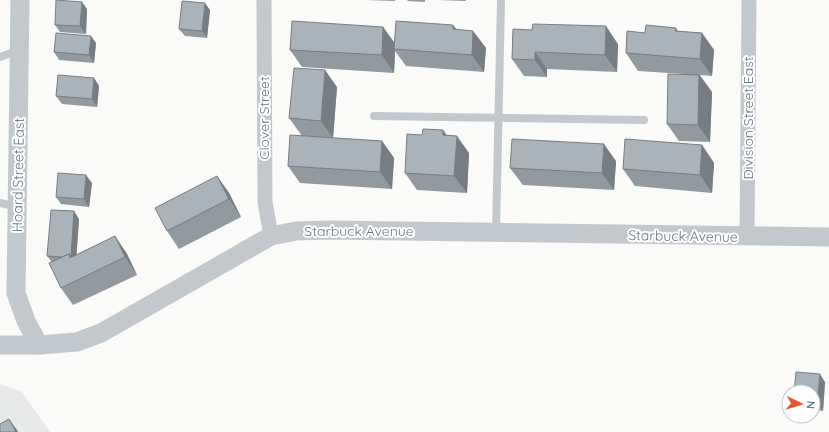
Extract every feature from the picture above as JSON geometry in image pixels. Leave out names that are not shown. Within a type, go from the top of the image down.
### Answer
[{"type":"street","name":"Hoard Street East","points":[[20,0],[20,50],[9,205],[16,293],[26,322],[39,345]]},
{"type":"street","name":"Clover Street","points":[[264,0],[265,202],[272,236]]},
{"type":"street","name":"Division Street East","points":[[747,237],[749,0]]},
{"type":"street","name":"Starbuck Avenue","points":[[0,345],[39,345],[77,342],[101,333],[272,236],[296,231],[329,230],[829,238]]},
{"type":"lane","points":[[496,233],[501,0]]},
{"type":"lane","points":[[0,57],[20,50]]},
{"type":"lane","points":[[374,116],[644,120]]},
{"type":"shaded area","points":[[0,384],[22,392],[50,432],[0,432]]},
{"type":"building","points":[[56,0],[82,2],[80,26],[55,25]]},
{"type":"building","points":[[182,1],[205,3],[202,31],[179,29]]},
{"type":"building","points":[[292,21],[383,27],[382,55],[290,50]]},
{"type":"building","points":[[396,21],[453,25],[453,29],[473,31],[472,55],[394,49]]},
{"type":"building","points":[[533,24],[606,26],[605,55],[535,52],[535,60],[512,59],[513,29],[532,30]]},
{"type":"building","points":[[646,25],[676,28],[675,31],[702,33],[700,59],[626,53],[627,31],[645,33]]},
{"type":"building","points":[[56,33],[91,36],[89,55],[54,52]]},
{"type":"building","points":[[294,68],[325,70],[321,121],[289,118]]},
{"type":"building","points":[[668,74],[699,75],[698,125],[667,124]]},
{"type":"building","points":[[58,75],[94,78],[92,99],[56,96]]},
{"type":"building","points":[[423,129],[443,130],[443,135],[457,136],[454,176],[405,173],[407,134],[422,135]]},
{"type":"building","points":[[290,135],[382,141],[380,172],[288,166]]},
{"type":"building","points":[[512,139],[604,144],[602,173],[510,168]]},
{"type":"building","points":[[625,139],[702,145],[700,175],[623,169]]},
{"type":"building","points":[[58,173],[86,175],[84,199],[56,197]]},
{"type":"building","points":[[217,176],[229,199],[167,231],[155,208]]},
{"type":"building","points":[[51,210],[74,211],[71,257],[69,254],[62,257],[47,256]]},
{"type":"building","points":[[115,236],[125,257],[61,288],[49,263],[69,254],[70,258]]},
{"type":"building","points":[[796,372],[820,374],[819,384],[795,384]]},
{"type":"building","points":[[9,419],[16,432],[0,432],[0,424]]}]
